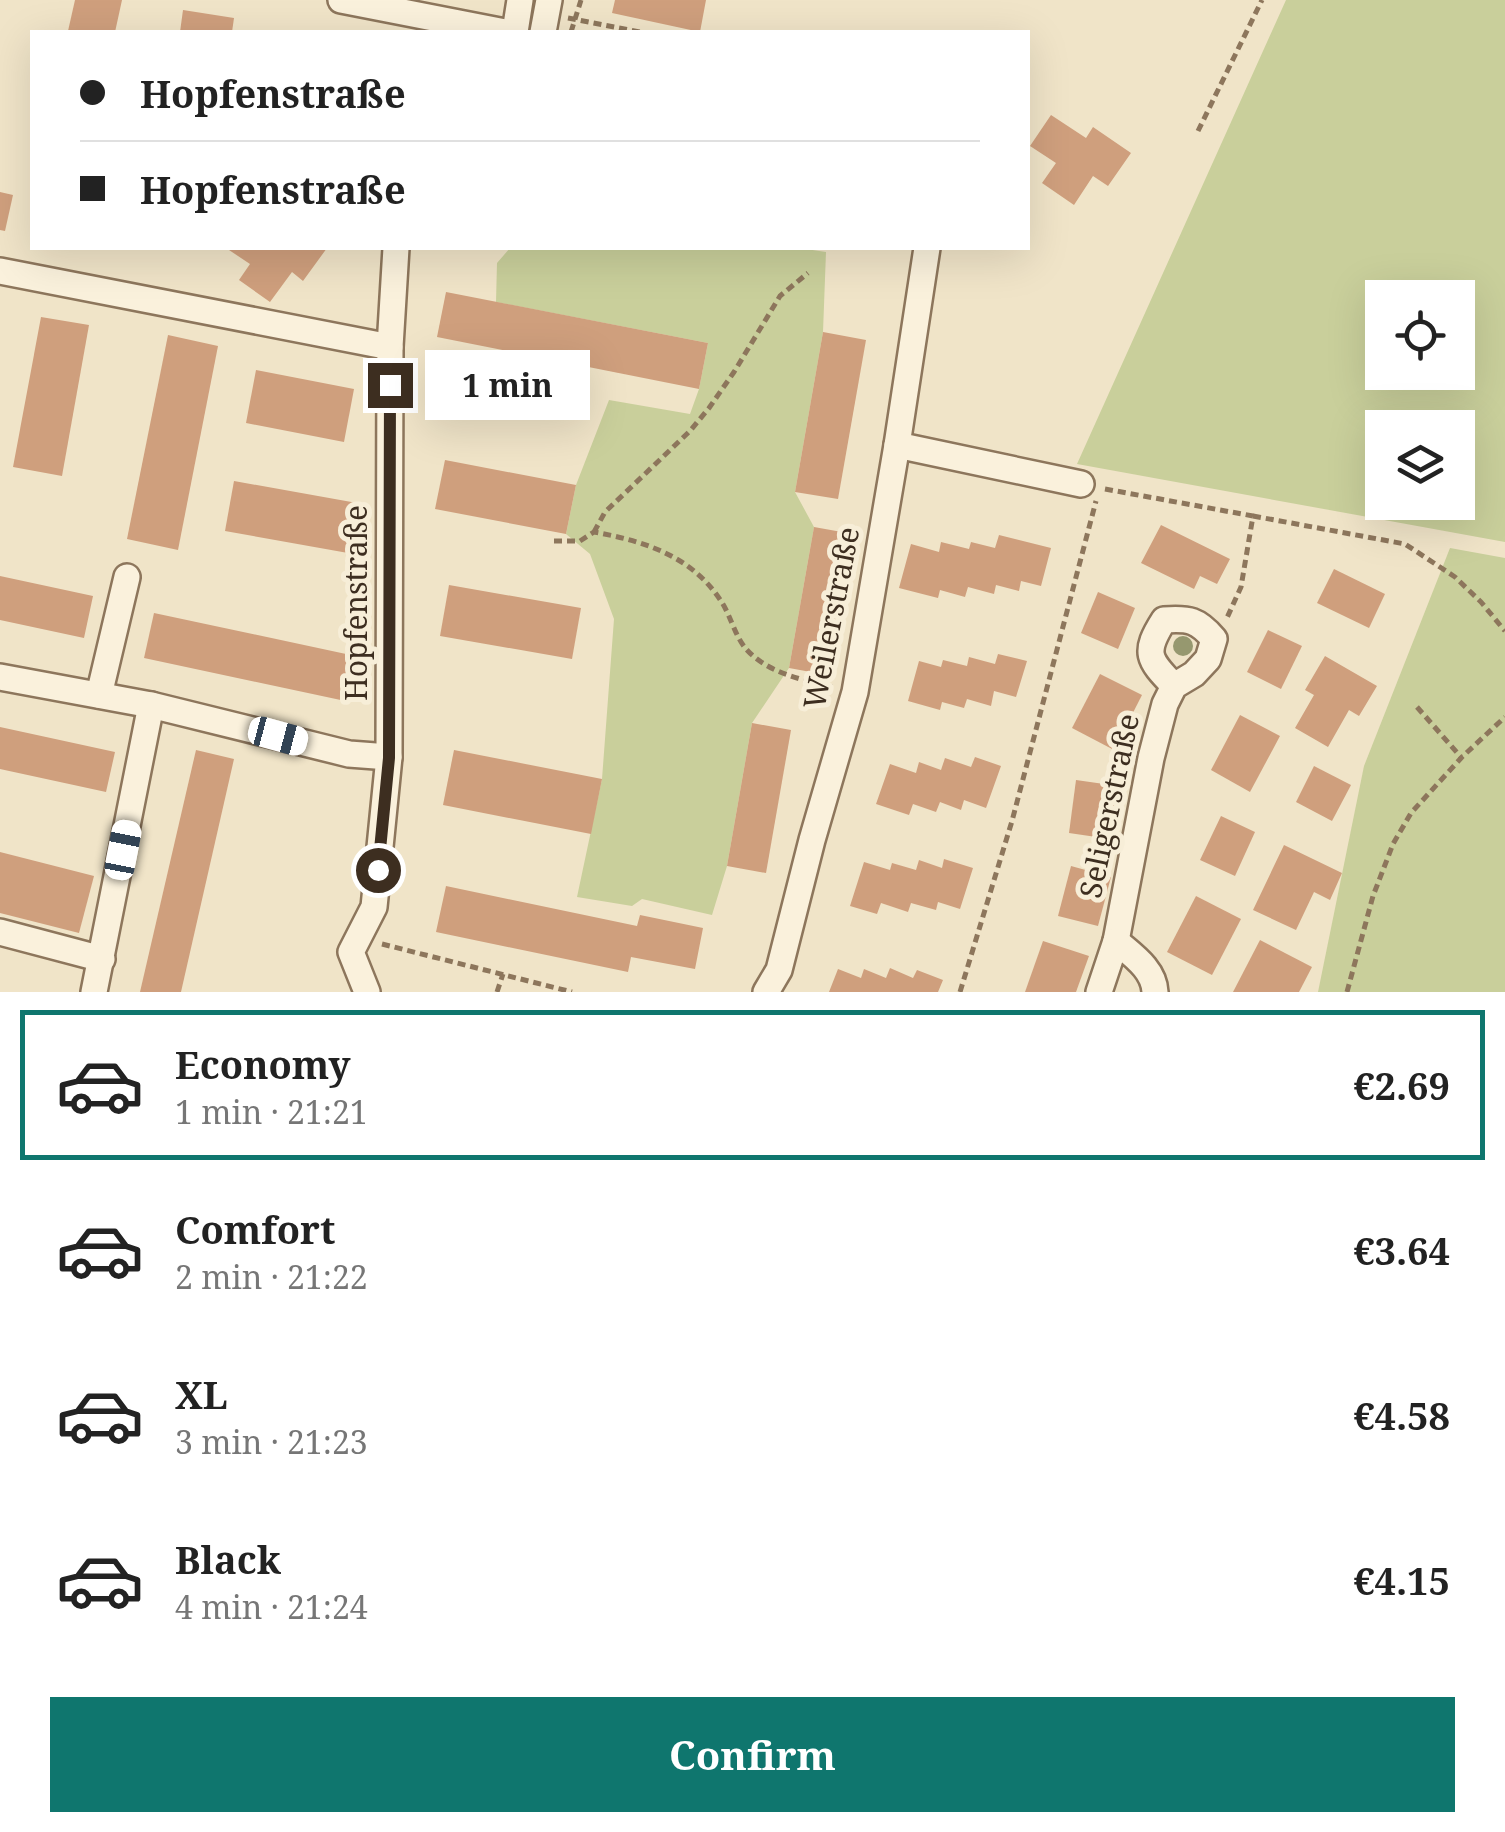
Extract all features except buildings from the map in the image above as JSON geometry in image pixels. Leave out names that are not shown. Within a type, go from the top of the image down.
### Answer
[{"type":"street","points":[[514,30],[520,0]]},
{"type":"street","points":[[543,30],[549,0]]},
{"type":"street","points":[[352,1],[408,23],[483,30]]},
{"type":"street","name":"Hopfenstraße","points":[[356,944],[374,907],[389,758],[390,348],[396,250]]},
{"type":"street","name":"Weilerstraße","points":[[766,992],[778,970],[855,692],[927,250]]},
{"type":"street","points":[[0,271],[390,348]]},
{"type":"street","points":[[897,444],[1081,484]]},
{"type":"street","points":[[100,695],[127,577]]},
{"type":"street","name":"Seligerstraße","points":[[1099,992],[1116,942],[1165,704],[1174,686],[1194,674],[1208,658],[1214,640],[1204,627],[1186,618],[1164,620],[1150,647],[1152,662],[1174,686]]},
{"type":"street","points":[[0,677],[151,705],[350,754],[389,758]]},
{"type":"street","points":[[94,992],[151,705]]},
{"type":"street","points":[[0,932],[102,959]]},
{"type":"street","name":"Seligerstraße","points":[[1116,942],[1143,965],[1155,984],[1155,992]]},
{"type":"street","points":[[356,944],[367,992]]},
{"type":"path","points":[[573,30],[581,0]]},
{"type":"path","points":[[1198,131],[1262,0]]},
{"type":"path","points":[[554,541],[580,541],[594,532],[605,512],[700,420],[780,296],[808,273]]},
{"type":"path","points":[[960,992],[1012,821],[1100,488],[1404,544],[1455,577],[1505,631]]},
{"type":"path","points":[[1214,640],[1241,587],[1253,516]]},
{"type":"path","points":[[594,532],[682,560],[722,602],[746,650],[778,672],[855,692]]},
{"type":"path","points":[[1416,707],[1462,757]]},
{"type":"path","points":[[1347,992],[1373,896],[1410,813],[1505,717]]},
{"type":"path","points":[[356,944],[387,946],[572,992]]},
{"type":"path","points":[[496,992],[503,974]]},
{"type":"green space","points":[[1286,0],[1505,0],[1505,542],[1384,520],[1475,520],[1475,410],[1365,410],[1365,516],[1077,464]]},
{"type":"green space","points":[[508,250],[826,252],[823,332],[795,492],[814,527],[789,668],[752,723],[727,866],[712,915],[642,899],[632,906],[577,897],[602,779],[614,619],[590,554],[566,534],[576,485],[609,400],[690,414],[708,343],[496,302],[497,263]]},
{"type":"green space","points":[[1450,548],[1505,558],[1505,992],[1318,992],[1364,766]]},
{"type":"route","points":[[378,870],[389,758],[390,385]]}]
